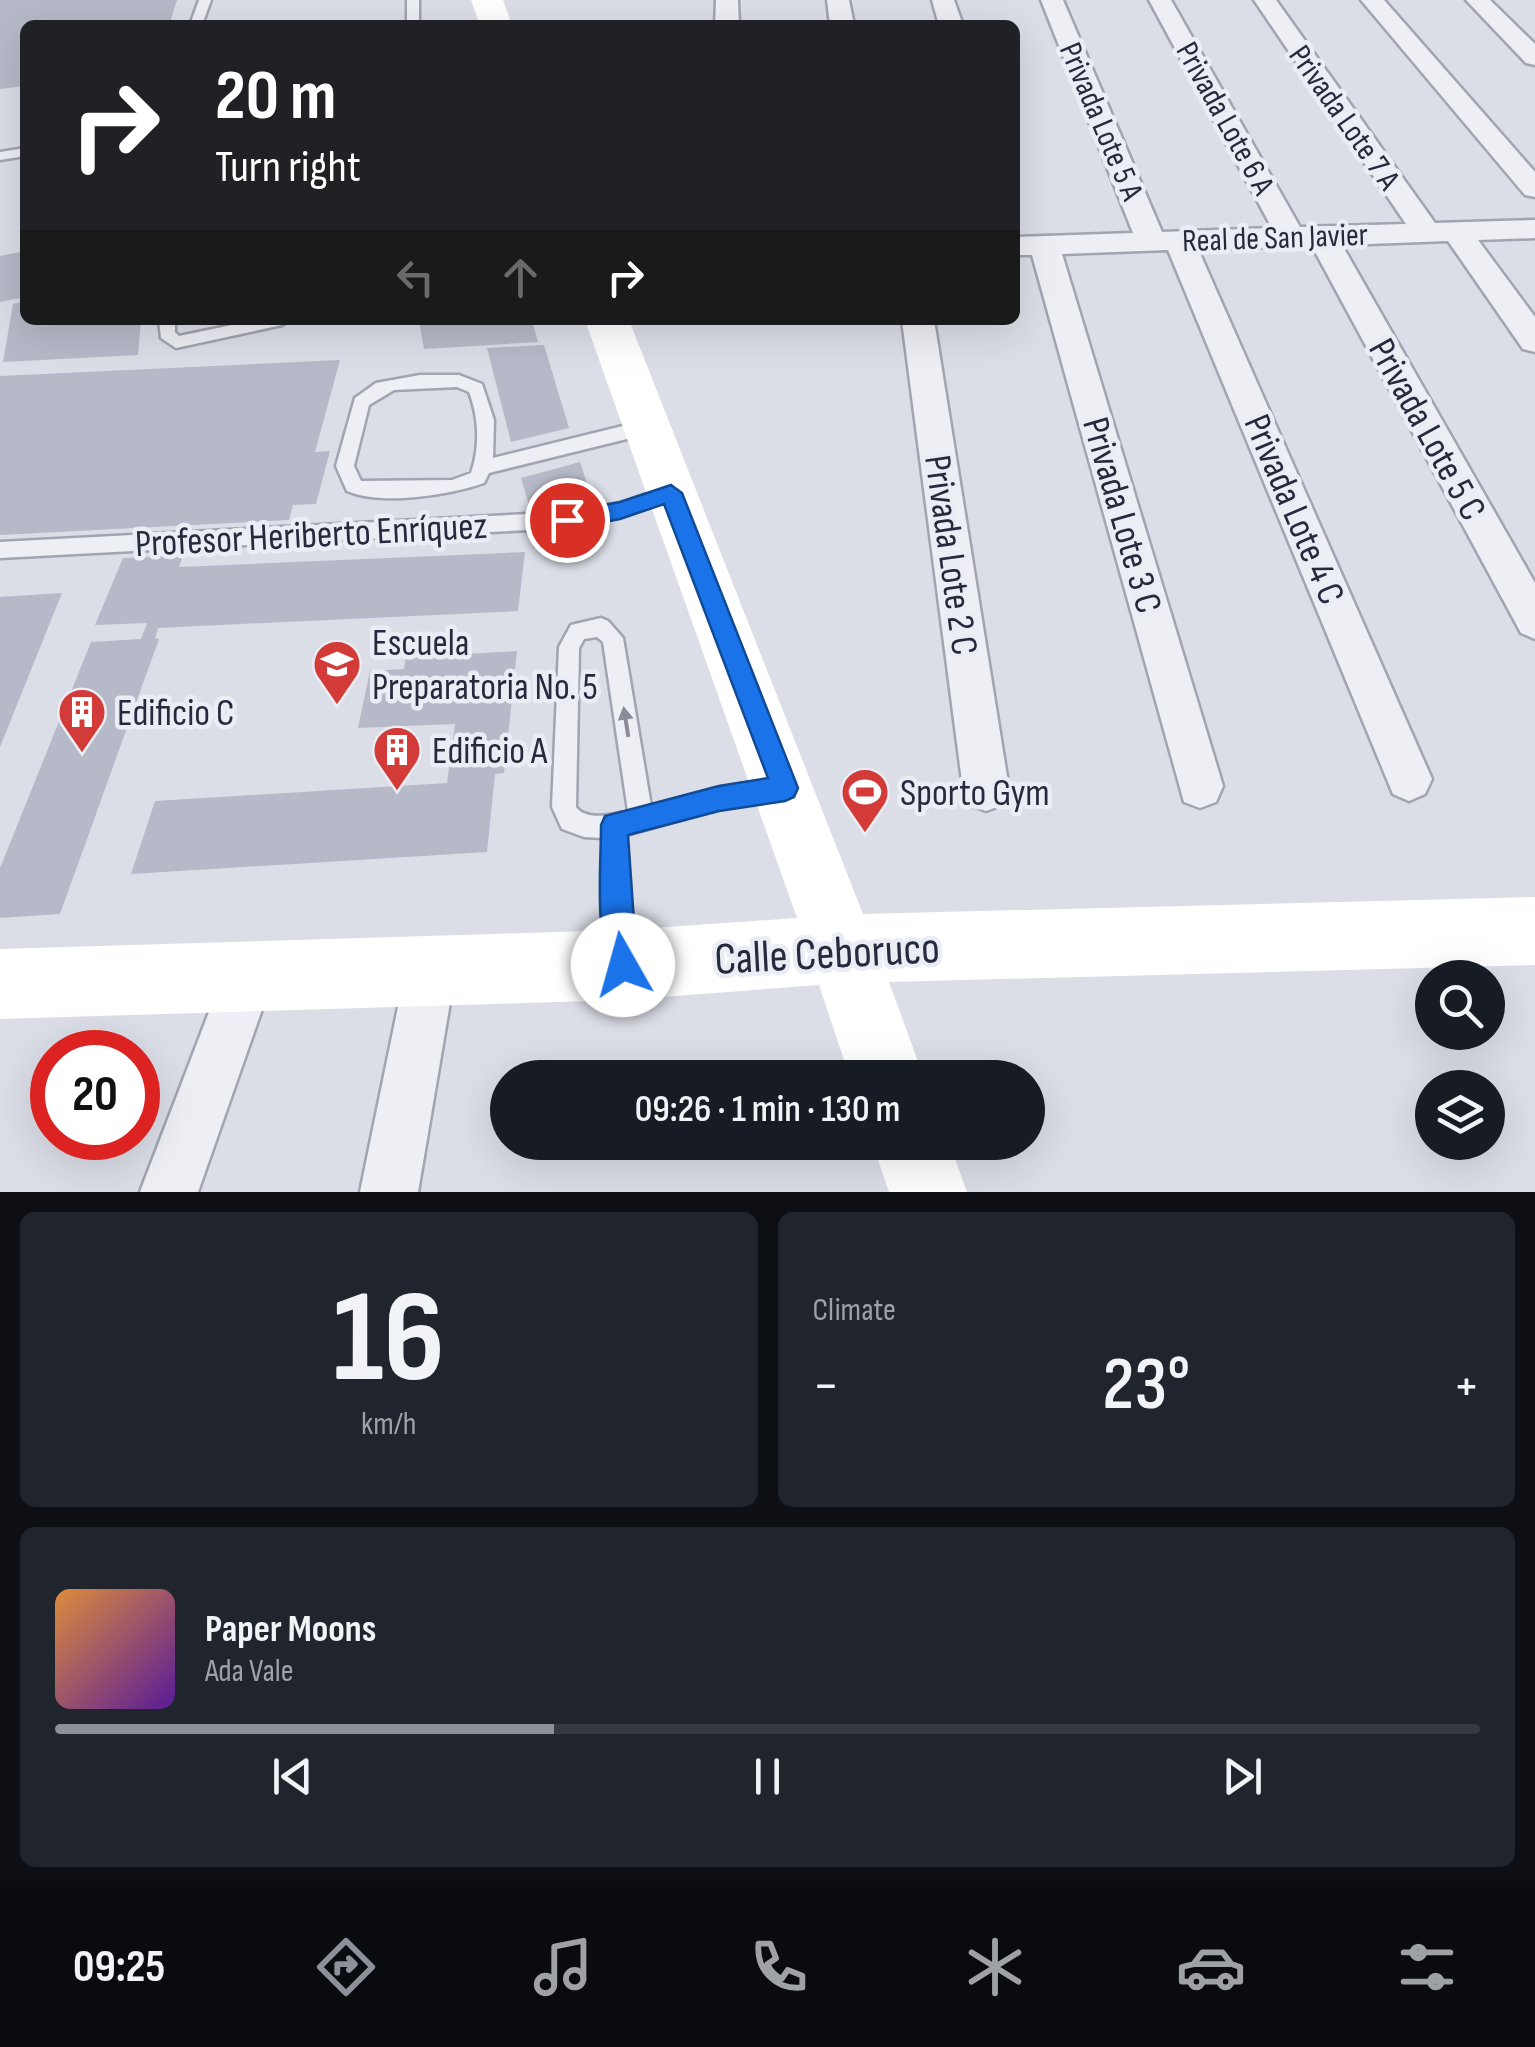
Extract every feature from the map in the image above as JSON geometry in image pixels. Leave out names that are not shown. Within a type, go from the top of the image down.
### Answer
[{"type":"main road","points":[[609,325],[785,788],[880,1060]]},
{"type":"main road","name":"Calle Ceboruco","points":[[4,992],[247,978],[623,965],[840,949],[1535,931]]},
{"type":"main road","points":[[916,1160],[928,1192]]},
{"type":"street","name":"Privada Lote 5 A","points":[[1052,0],[1165,240]]},
{"type":"street","name":"Privada Lote 6 A","points":[[1160,0],[1306,236]]},
{"type":"street","name":"Privada Lote 7 A","points":[[1265,0],[1442,233],[1535,341]]},
{"type":"street","points":[[1372,0],[1535,189]]},
{"type":"street","points":[[1477,0],[1535,58]]},
{"type":"street","name":"Real de San Javier","points":[[1023,242],[1535,230]]},
{"type":"street","name":"Privada Lote 5 C","points":[[1306,236],[1535,621]]},
{"type":"street","name":"Privada Lote 4 C","points":[[1165,240],[1409,779]]},
{"type":"street","name":"Privada Lote 3 C","points":[[1023,242],[1200,786]]},
{"type":"street","name":"Privada Lote 2 C","points":[[919,325],[986,789]]},
{"type":"street","points":[[390,1192],[430,973]]},
{"type":"street","points":[[170,1192],[247,978]]},
{"type":"lane","points":[[167,325],[167,334],[176,342],[258,325]]},
{"type":"lane","points":[[484,468],[484,408],[476,388],[467,383],[392,384],[374,390],[361,402],[345,466],[354,486],[363,490],[453,487],[478,478],[484,468],[647,427]]},
{"type":"lane","name":"Profesor Heriberto Enríquez","points":[[0,550],[567,520],[620,510],[671,493]]},
{"type":"lane","points":[[640,818],[613,638],[606,628],[596,626],[578,631],[568,647],[564,807],[576,825],[614,825],[719,798],[785,788]]},
{"type":"lane","points":[[614,825],[616,907],[623,965]]},
{"type":"building","points":[[0,0],[177,0],[171,20],[20,20],[20,87],[0,89]]},
{"type":"building","points":[[20,252],[20,298],[0,302],[0,256]]},
{"type":"building","points":[[20,302],[20,325],[141,325],[138,355],[3,362],[13,304]]},
{"type":"building","points":[[420,325],[533,325],[538,342],[424,349]]},
{"type":"building","points":[[544,345],[569,428],[511,442],[487,348]]},
{"type":"building","points":[[340,360],[315,452],[330,451],[316,504],[293,505],[289,520],[0,535],[0,376]]},
{"type":"building","points":[[580,462],[591,496],[531,512],[521,478]]},
{"type":"building","points":[[525,552],[518,611],[158,628],[155,638],[159,639],[60,914],[0,918],[0,868],[91,642],[141,639],[147,623],[95,625],[123,558],[183,555],[179,567]]},
{"type":"building","points":[[62,593],[0,747],[0,597]]},
{"type":"building","name":"Edificio A","points":[[517,651],[504,773],[495,774],[487,852],[131,874],[155,801],[447,783],[455,724],[358,728],[370,671],[404,669],[406,657]]},
{"type":"place","name":"Escuela Preparatoria No. 5","points":[[337,706]]},
{"type":"place","name":"Edificio C","points":[[82,754]]},
{"type":"place","name":"Edificio A","points":[[397,792]]},
{"type":"place","name":"Sporto Gym","points":[[865,834]]},
{"type":"route","points":[[567,520],[620,510],[671,493],[785,788],[719,798],[614,825],[616,907],[623,965]]}]
